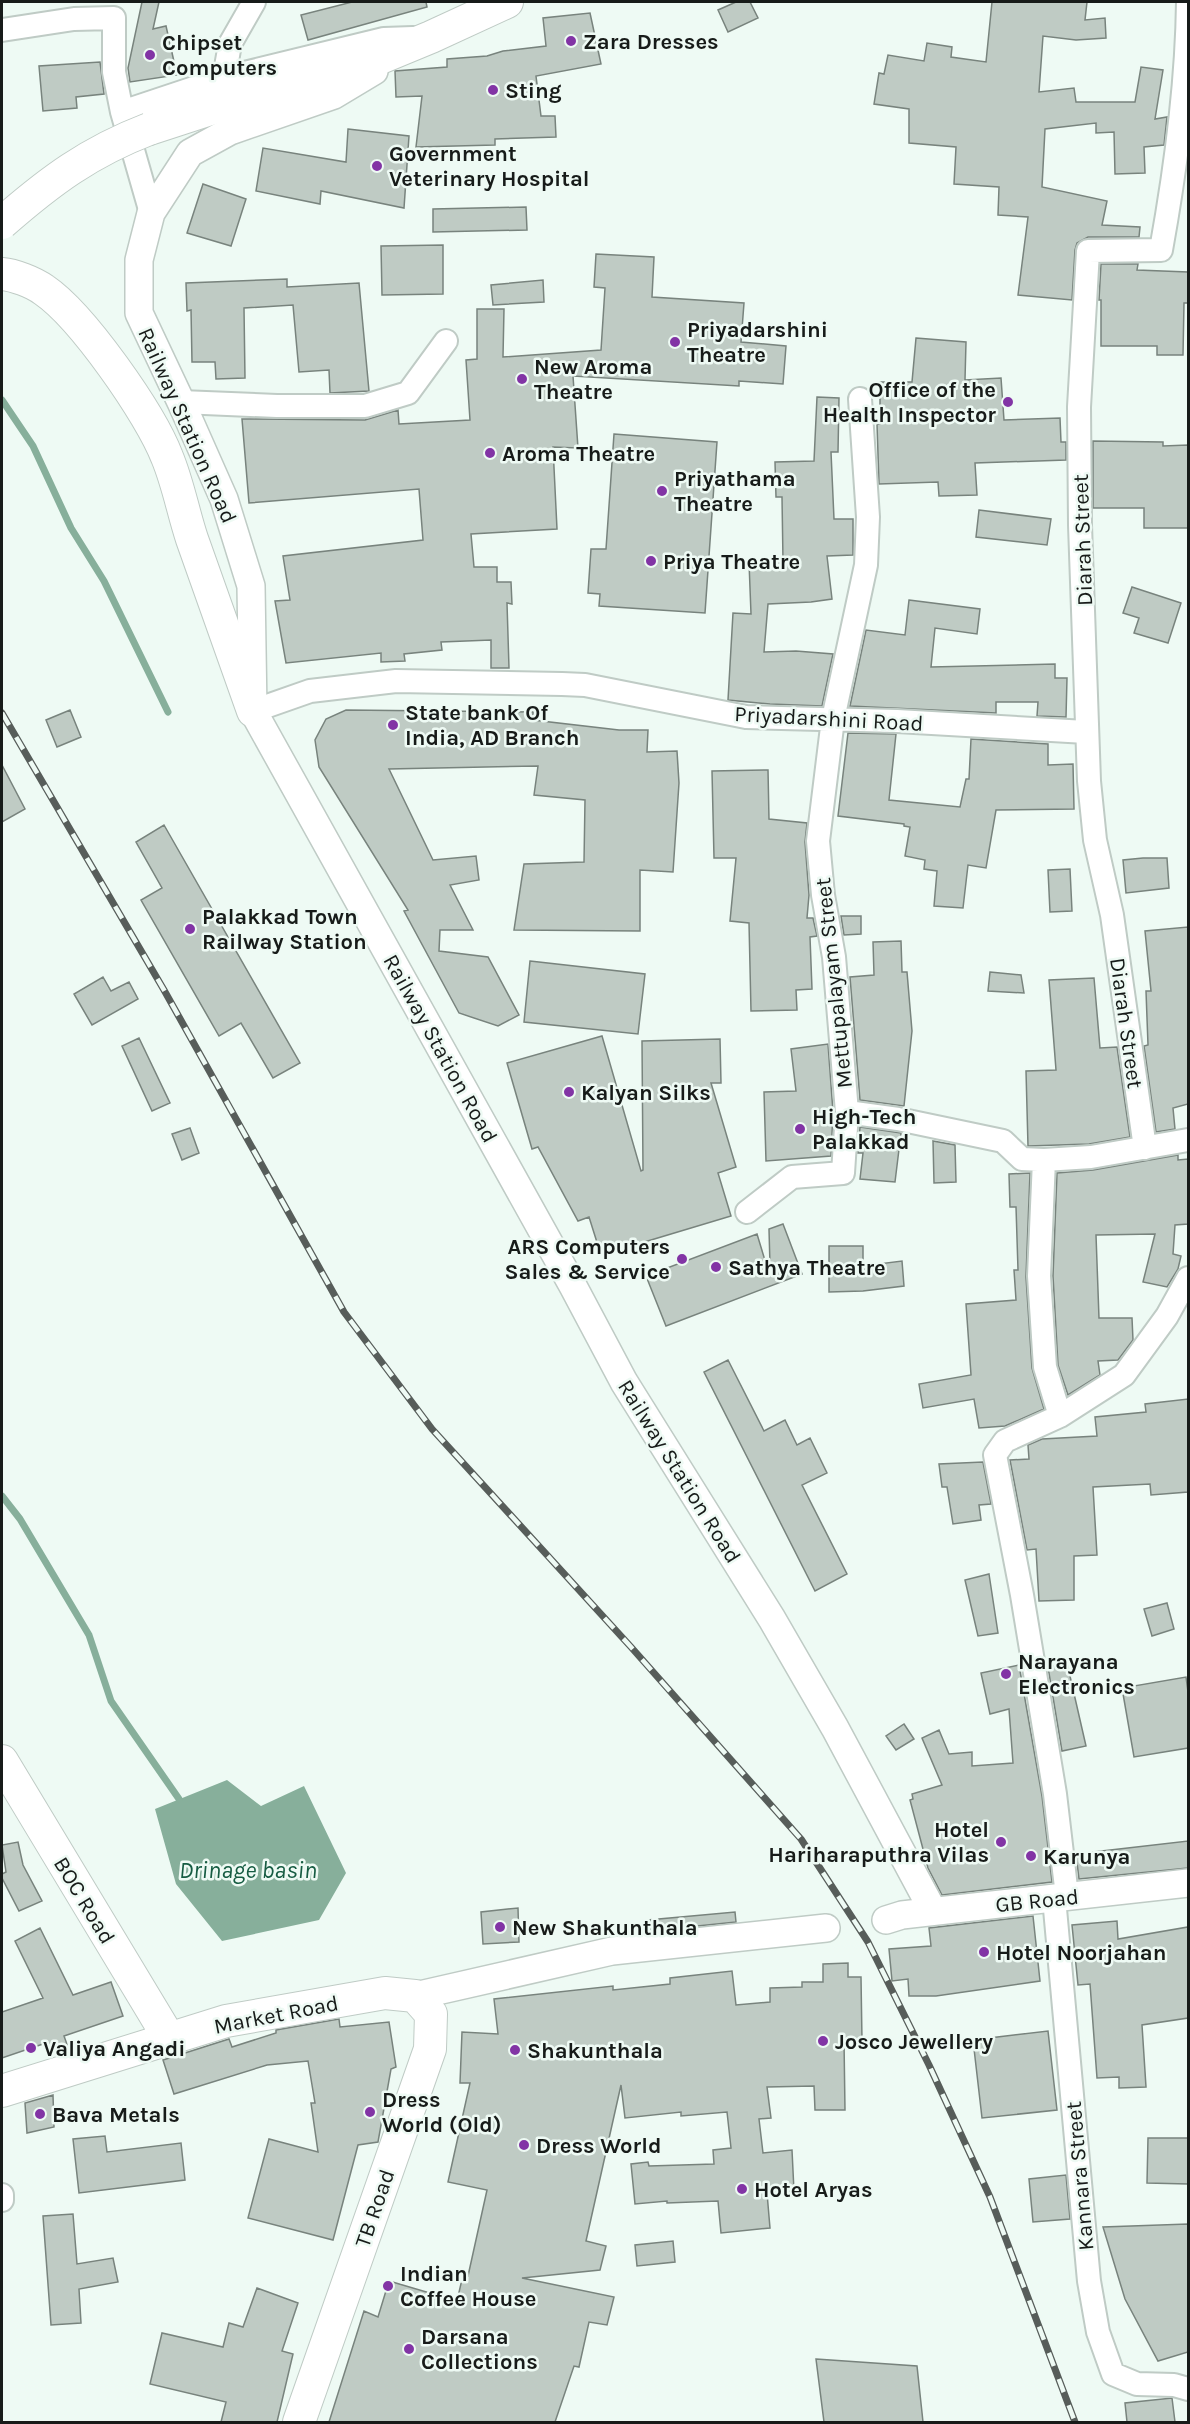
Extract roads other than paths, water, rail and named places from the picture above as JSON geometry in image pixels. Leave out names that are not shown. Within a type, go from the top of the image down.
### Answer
[{"type":"main road","points":[[2,223],[48,183],[112,143],[247,97],[344,73],[393,51],[431,38],[507,2]]},
{"type":"main road","points":[[2,274],[43,289],[71,315],[104,354],[167,456],[192,539],[253,711]]},
{"type":"main road","name":"BOC Road","points":[[4,1771],[169,2038]]},
{"type":"main road","name":"Market Road","points":[[2,2091],[226,2021],[385,1993],[415,1996]]},
{"type":"main road","name":"TB Road","points":[[299,2422],[430,2049],[431,2014],[415,1996]]},
{"type":"street","points":[[224,78],[230,44],[254,2]]},
{"type":"street","name":"Diarah Street","points":[[1145,1148],[1112,915],[1095,840],[1086,732],[1079,407],[1088,251],[1161,250],[1177,162],[1188,53],[1188,2]]},
{"type":"street","points":[[2,30],[116,10],[114,72],[122,112],[151,213]]},
{"type":"street","points":[[122,112],[224,78],[384,39],[431,38]]},
{"type":"street","name":"Railway Station Road","points":[[393,51],[371,74],[334,95],[230,131],[190,153],[151,213],[139,260],[139,313],[224,499],[251,586],[253,711],[573,1286],[624,1382],[772,1619],[835,1728],[933,1911]]},
{"type":"street","points":[[181,402],[277,406],[365,406],[408,393],[446,342]]},
{"type":"street","name":"Mettupalayam Street","points":[[860,399],[868,518],[866,565],[833,719],[818,841],[823,895],[834,957],[847,1112],[898,1119],[1003,1141],[1022,1159],[1091,1157],[1188,1140]]},
{"type":"street","name":"Priyadarshini Road","points":[[253,711],[310,691],[407,681],[585,685],[746,717],[897,720],[1086,732]]},
{"type":"street","points":[[747,1212],[792,1177],[843,1173],[847,1112]]},
{"type":"street","points":[[1044,1160],[1039,1276],[1045,1367],[1060,1416]]},
{"type":"street","name":"Kannara Street","points":[[1188,1278],[1167,1316],[1124,1375],[1060,1416],[1005,1442],[995,1455],[1022,1595],[1053,1782],[1083,2218],[1089,2281],[1098,2332],[1113,2374],[1137,2384],[1174,2385],[1188,2389]]},
{"type":"street","name":"GB Road","points":[[886,1920],[902,1915],[933,1911],[1188,1883]]},
{"type":"street","points":[[415,1996],[612,1951],[826,1928]]},
{"type":"water","name":"Drinage basin","points":[[227,1780],[261,1806],[304,1786],[346,1873],[319,1920],[222,1941],[176,1884],[155,1809]]},
{"type":"waterway","points":[[2,400],[33,446],[71,528],[104,581],[168,712]]},
{"type":"waterway","points":[[2,1496],[20,1519],[89,1635],[111,1701],[179,1799]]},
{"type":"railway","points":[[2,713],[164,990],[344,1312],[432,1429],[631,1647],[801,1839],[868,1942],[929,2065],[990,2197],[1075,2422]]},
{"type":"place","name":"Zara Dresses","points":[[571,41]]},
{"type":"place","name":"Chipset Computers","points":[[150,55]]},
{"type":"place","name":"Sting","points":[[493,90]]},
{"type":"place","name":"Government Veterinary Hospital","points":[[377,166]]},
{"type":"place","name":"Priyadarshini Theatre","points":[[675,342]]},
{"type":"place","name":"New Aroma Theatre","points":[[522,379]]},
{"type":"place","name":"Office of the Health Inspector","points":[[1008,402]]},
{"type":"place","name":"Aroma Theatre","points":[[490,453]]},
{"type":"place","name":"Priyathama Theatre","points":[[662,491]]},
{"type":"place","name":"Priya Theatre","points":[[651,561]]},
{"type":"place","name":"State bank Of India, AD Branch","points":[[393,725]]},
{"type":"place","name":"Palakkad Town Railway Station","points":[[190,929]]},
{"type":"place","name":"Kalyan Silks","points":[[569,1092]]},
{"type":"place","name":"High-Tech Palakkad","points":[[800,1129]]},
{"type":"place","name":"ARS Computers Sales & Service","points":[[682,1259]]},
{"type":"place","name":"Sathya Theatre","points":[[716,1267]]},
{"type":"place","name":"Narayana Electronics","points":[[1006,1674]]},
{"type":"place","name":"Hotel Hariharaputhra Vilas","points":[[1001,1842]]},
{"type":"place","name":"Karunya","points":[[1031,1856]]},
{"type":"place","name":"New Shakunthala","points":[[500,1927]]},
{"type":"place","name":"Hotel Noorjahan","points":[[984,1952]]},
{"type":"place","name":"Josco Jewellery","points":[[823,2041]]},
{"type":"place","name":"Valiya Angadi","points":[[31,2048]]},
{"type":"place","name":"Shakunthala","points":[[515,2050]]},
{"type":"place","name":"Dress World (Old)","points":[[370,2112]]},
{"type":"place","name":"Bava Metals","points":[[40,2114]]},
{"type":"place","name":"Dress World","points":[[524,2145]]},
{"type":"place","name":"Hotel Aryas","points":[[742,2189]]},
{"type":"place","name":"Indian Coffee House","points":[[388,2286]]},
{"type":"place","name":"Darsana Collections","points":[[409,2349]]}]
